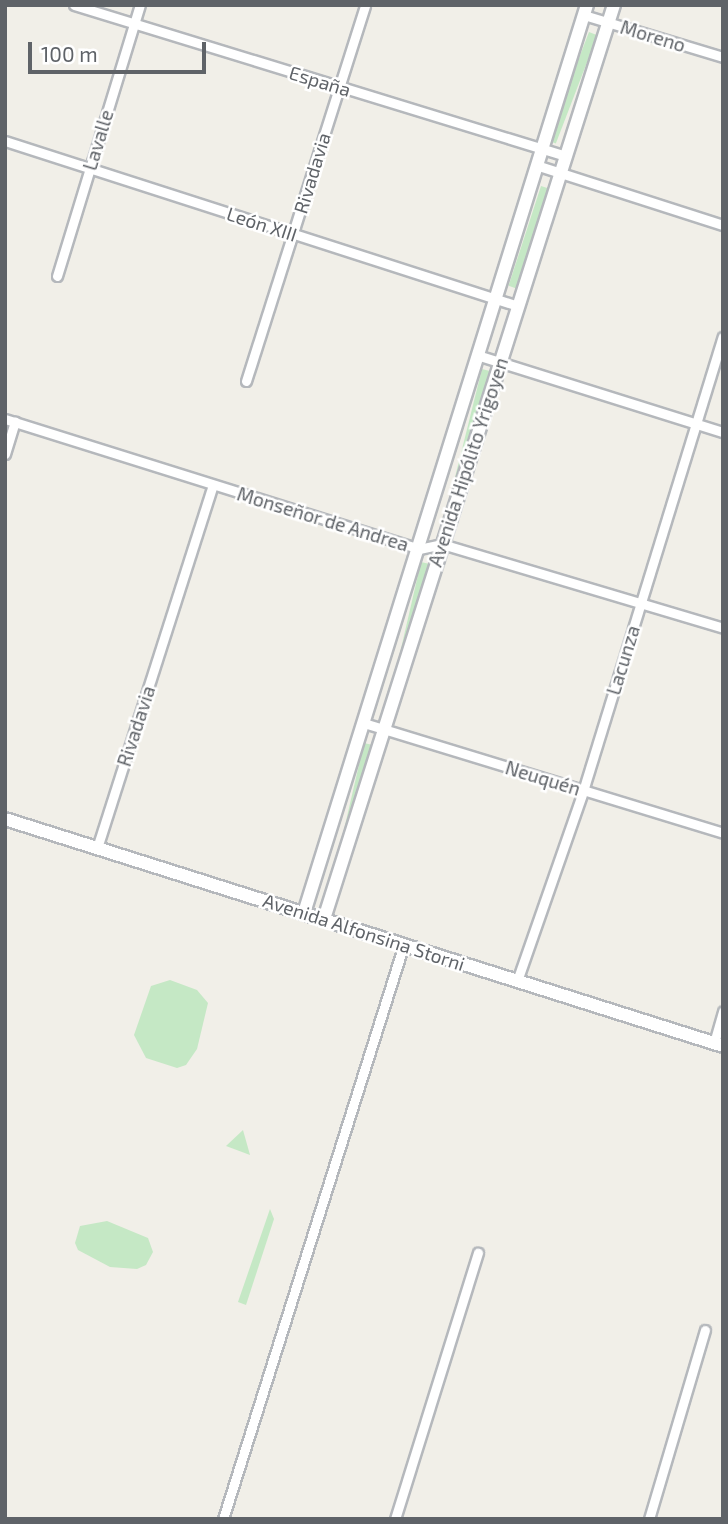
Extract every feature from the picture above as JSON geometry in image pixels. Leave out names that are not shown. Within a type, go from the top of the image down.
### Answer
[{"type":"main road","name":"Avenida Hipólito Yrigoyen","points":[[324,919],[614,5]]},
{"type":"main road","name":"Avenida Hipólito Yrigoyen","points":[[304,913],[499,299],[585,10]]},
{"type":"main road","name":"Avenida Alfonsina Storni","points":[[5,819],[718,1045]]},
{"type":"street","name":"España","points":[[74,5],[566,156]]},
{"type":"street","name":"Lavalle","points":[[57,276],[140,5]]},
{"type":"street","name":"Rivadavia","points":[[246,381],[365,5]]},
{"type":"street","name":"Moreno","points":[[585,10],[608,22],[723,57]]},
{"type":"street","name":"León XIII","points":[[5,141],[518,306]]},
{"type":"street","points":[[539,166],[723,225]]},
{"type":"street","name":"Lacunza","points":[[517,981],[583,791],[723,337]]},
{"type":"street","points":[[480,356],[723,432]]},
{"type":"street","points":[[5,454],[10,421]]},
{"type":"street","name":"Monseñor de Andrea","points":[[10,421],[419,549],[442,544],[723,628]]},
{"type":"street","name":"Rivadavia","points":[[97,848],[213,485]]},
{"type":"street","name":"Neuquén","points":[[364,723],[723,834]]},
{"type":"street","points":[[223,1519],[404,944]]},
{"type":"street","points":[[718,1045],[723,1011]]},
{"type":"street","points":[[395,1519],[478,1253]]},
{"type":"street","points":[[649,1519],[705,1330]]},
{"type":"green space","points":[[589,32],[597,35],[556,144],[547,140]]},
{"type":"green space","points":[[541,186],[550,189],[517,289],[509,286]]},
{"type":"green space","points":[[482,369],[490,371],[451,525],[444,523]]},
{"type":"green space","points":[[421,562],[430,564],[394,719],[385,717]]},
{"type":"green space","points":[[364,743],[373,745],[337,900],[328,898]]},
{"type":"green space","points":[[170,980],[197,990],[208,1003],[197,1049],[186,1065],[177,1068],[146,1058],[134,1035],[151,986]]},
{"type":"green space","points":[[243,1130],[250,1155],[226,1146]]},
{"type":"green space","points":[[270,1209],[274,1219],[246,1305],[238,1302]]},
{"type":"green space","points":[[107,1221],[148,1238],[153,1252],[146,1265],[137,1269],[110,1267],[78,1250],[75,1243],[80,1226]]}]
